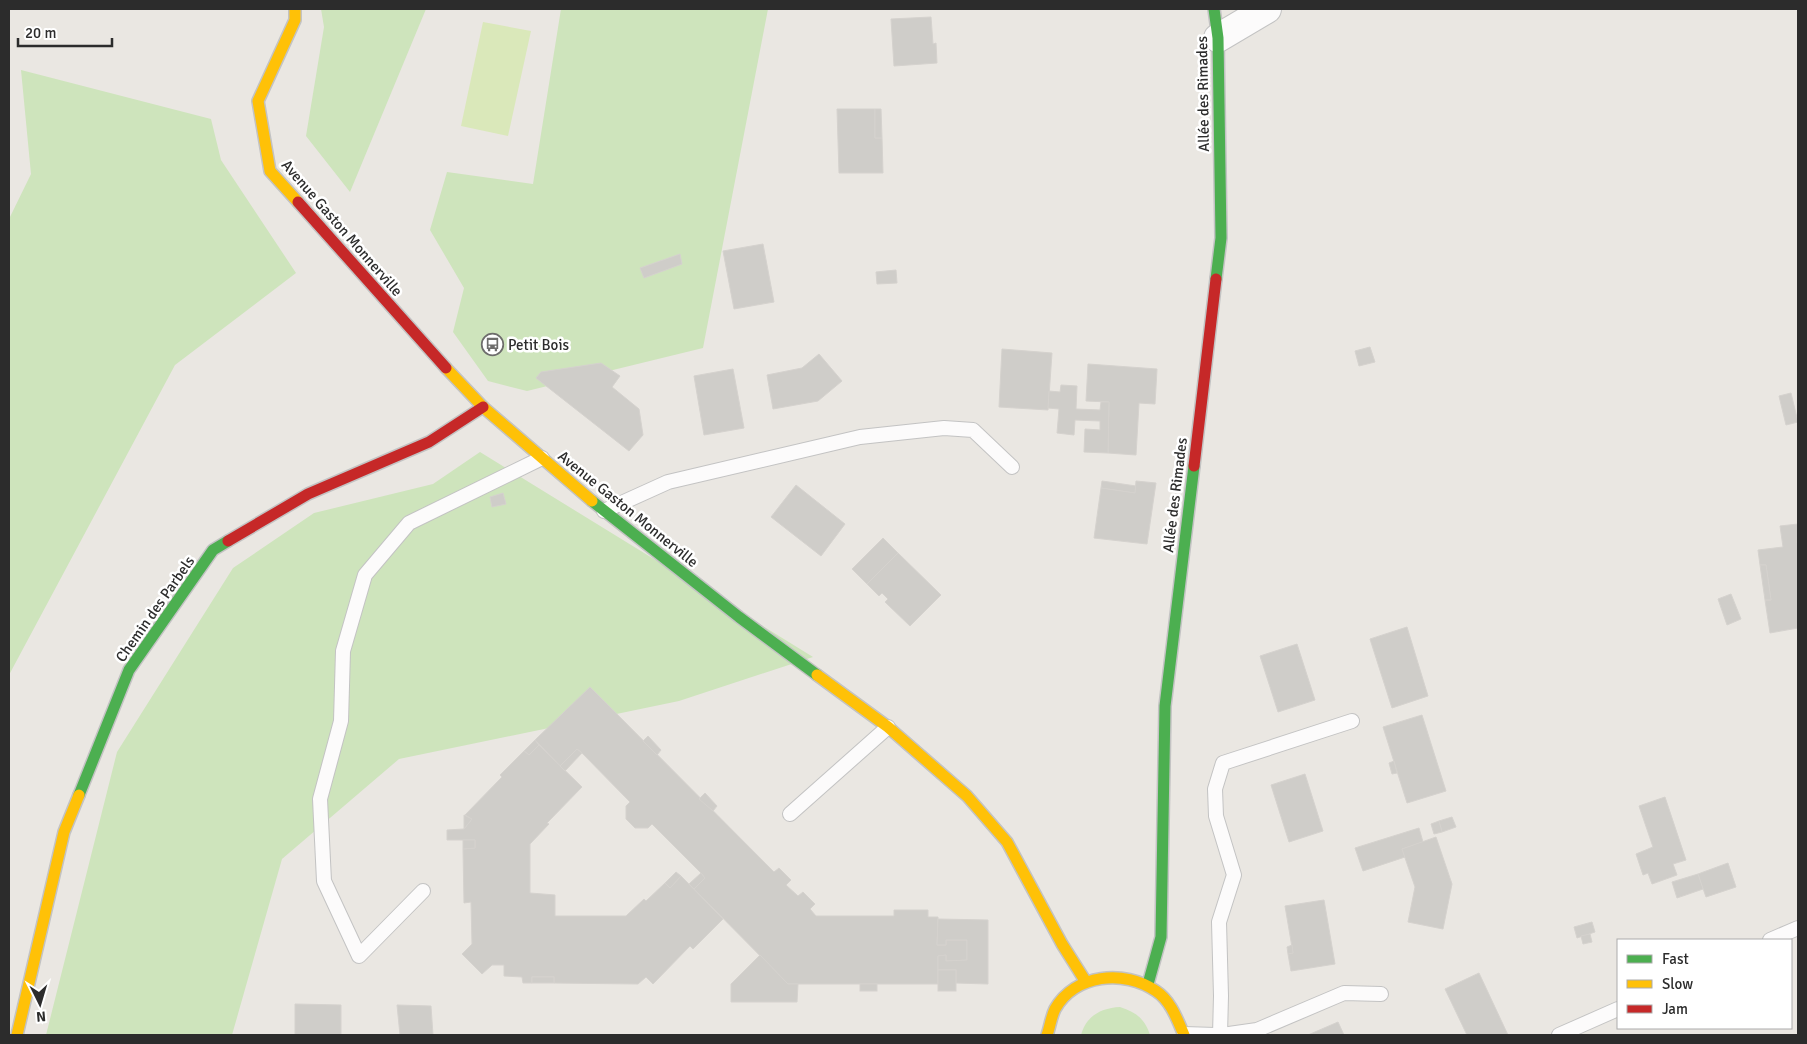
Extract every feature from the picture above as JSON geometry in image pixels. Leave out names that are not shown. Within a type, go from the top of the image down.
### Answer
[{"type":"street","name":"Avenue Gaston Monnerville","points":[[295,9],[295,20],[258,101],[270,171],[438,360],[483,407],[604,512],[739,617],[888,727],[968,796],[1007,842],[1062,944],[1086,982]]},
{"type":"street","name":"Allée des Rimades","points":[[1148,984],[1161,937],[1165,706],[1221,238],[1218,38],[1214,9]]},
{"type":"street","points":[[1218,38],[1267,9]]},
{"type":"street","name":"Chemin des Parbels","points":[[17,1035],[64,832],[129,670],[213,550],[308,494],[429,442],[483,407]]},
{"type":"street","points":[[1047,1035],[1057,1008],[1070,992],[1086,982],[1107,976],[1128,977],[1148,984],[1165,997],[1178,1014],[1184,1035]]},
{"type":"lane","points":[[604,512],[668,482],[860,437],[944,428],[973,430],[1012,468]]},
{"type":"lane","points":[[422,891],[359,956],[324,881],[320,799],[341,721],[344,651],[366,575],[409,523],[542,458]]},
{"type":"lane","points":[[1352,722],[1223,763],[1215,789],[1216,816],[1234,875],[1219,922],[1221,1035],[1257,1030],[1344,994],[1381,994]]},
{"type":"lane","points":[[790,814],[888,727]]},
{"type":"lane","points":[[1772,939],[1798,928]]},
{"type":"lane","points":[[1559,1035],[1617,1009]]},
{"type":"lane","points":[[1184,1035],[1215,1035]]},
{"type":"green space","points":[[321,9],[426,9],[350,192],[306,136],[324,27]]},
{"type":"green space","points":[[561,9],[768,9],[703,348],[527,391],[488,381],[453,332],[464,288],[430,230],[447,172],[533,184]]},
{"type":"green space","points":[[483,22],[531,31],[508,136],[461,126]]},
{"type":"green space","points":[[21,70],[211,119],[221,160],[296,273],[175,365],[9,675],[9,219],[31,174]]},
{"type":"green space","points":[[480,452],[813,657],[679,701],[399,759],[282,859],[232,1035],[46,1035],[117,752],[233,568],[314,513],[433,484]]},
{"type":"green space","points":[[1120,1007],[1131,1011],[1143,1020],[1150,1035],[1081,1035],[1083,1028],[1095,1014],[1107,1009]]},
{"type":"building","points":[[931,17],[933,44],[936,43],[937,63],[894,66],[891,19]]},
{"type":"building","points":[[837,109],[875,109],[875,138],[882,138],[883,173],[839,173]]},
{"type":"building","points":[[875,109],[881,109],[882,138],[875,138]]},
{"type":"building","points":[[763,244],[774,302],[734,309],[723,251]]},
{"type":"building","points":[[680,254],[682,264],[644,278],[640,268]]},
{"type":"building","points":[[896,270],[897,283],[877,284],[876,272]]},
{"type":"building","points":[[1370,347],[1375,362],[1359,366],[1355,351]]},
{"type":"building","points":[[1002,349],[1052,353],[1048,410],[999,407]]},
{"type":"building","points":[[819,354],[842,381],[818,401],[773,409],[767,375],[802,368]]},
{"type":"building","points":[[601,363],[620,376],[612,387],[639,409],[643,435],[629,451],[536,378],[541,372]]},
{"type":"building","points":[[1088,364],[1157,369],[1155,404],[1139,403],[1136,455],[1108,453],[1109,402],[1086,401]]},
{"type":"building","points":[[733,369],[744,428],[704,435],[694,376]]},
{"type":"building","points":[[1061,385],[1077,386],[1076,409],[1100,410],[1101,402],[1109,402],[1108,453],[1084,452],[1085,429],[1100,430],[1100,421],[1075,420],[1074,435],[1057,433],[1059,409],[1048,408],[1049,391],[1060,392]]},
{"type":"building","points":[[1791,393],[1798,422],[1786,425],[1779,396]]},
{"type":"building","points":[[1102,481],[1136,486],[1135,493],[1101,488]]},
{"type":"building","points":[[1136,481],[1156,483],[1147,544],[1094,538],[1101,488],[1135,493]]},
{"type":"building","points":[[796,485],[845,524],[821,556],[771,517]]},
{"type":"building","points":[[503,493],[506,504],[492,507],[490,497]]},
{"type":"building","points":[[1798,524],[1798,628],[1770,633],[1765,600],[1771,600],[1766,565],[1760,565],[1758,550],[1783,547],[1780,526]]},
{"type":"building","points":[[883,538],[898,553],[867,584],[852,569]]},
{"type":"building","points":[[898,553],[941,595],[910,626],[885,602],[888,599],[882,593],[879,596],[867,584]]},
{"type":"building","points":[[1760,565],[1766,565],[1771,600],[1765,600]]},
{"type":"building","points":[[1731,594],[1741,619],[1727,625],[1718,599]]},
{"type":"building","points":[[1407,627],[1428,696],[1392,708],[1370,639]]},
{"type":"building","points":[[1297,644],[1315,700],[1278,712],[1260,656]]},
{"type":"building","points":[[590,687],[774,872],[779,868],[791,880],[786,885],[798,896],[803,892],[815,904],[810,909],[816,916],[894,916],[894,910],[928,910],[928,917],[938,917],[937,945],[946,945],[946,940],[967,940],[967,960],[946,961],[946,955],[938,956],[938,984],[788,984],[694,889],[705,878],[701,873],[652,824],[648,828],[635,828],[626,819],[626,806],[630,802],[582,753],[577,749],[560,766],[535,740]]},
{"type":"building","points":[[1422,715],[1446,791],[1407,803],[1383,727]]},
{"type":"building","points":[[648,736],[661,750],[657,755],[643,741]]},
{"type":"building","points":[[535,740],[539,745],[529,755],[524,751]]},
{"type":"building","points":[[539,745],[582,787],[547,823],[549,824],[530,844],[530,893],[555,895],[555,916],[626,916],[665,883],[670,888],[681,876],[723,919],[693,949],[690,946],[653,984],[646,977],[638,984],[554,983],[554,977],[532,977],[532,983],[523,983],[522,977],[504,976],[504,965],[492,965],[482,974],[462,954],[472,944],[471,902],[464,903],[463,849],[475,848],[475,840],[447,840],[447,830],[464,829],[472,819],[465,815],[502,777],[500,775],[524,751],[529,755]]},
{"type":"building","points":[[577,749],[582,753],[565,771],[560,766]]},
{"type":"building","points":[[1394,761],[1397,773],[1392,774],[1389,763]]},
{"type":"building","points":[[1305,774],[1323,831],[1289,842],[1271,785]]},
{"type":"building","points":[[705,793],[717,806],[713,811],[699,799]]},
{"type":"building","points":[[1665,797],[1686,860],[1673,864],[1677,875],[1652,884],[1648,873],[1643,875],[1636,854],[1653,847],[1639,806]]},
{"type":"building","points":[[464,815],[472,819],[464,829]]},
{"type":"building","points":[[1452,817],[1456,827],[1442,832],[1439,821]]},
{"type":"building","points":[[1439,821],[1442,832],[1434,834],[1431,824]]},
{"type":"building","points":[[1419,828],[1423,842],[1402,849],[1405,857],[1363,871],[1355,848]]},
{"type":"building","points":[[1436,837],[1452,884],[1443,929],[1408,922],[1415,887],[1402,849]]},
{"type":"building","points":[[463,840],[475,840],[475,848],[463,849]]},
{"type":"building","points":[[1728,863],[1736,887],[1706,897],[1698,874]]},
{"type":"building","points":[[676,872],[681,876],[670,888],[665,883]]},
{"type":"building","points":[[701,873],[705,878],[694,889],[689,884]]},
{"type":"building","points":[[1698,874],[1703,889],[1677,898],[1672,882]]},
{"type":"building","points":[[1324,900],[1335,964],[1291,971],[1288,954],[1293,953],[1285,906]]},
{"type":"building","points":[[938,919],[988,920],[988,984],[956,983],[956,970],[938,970],[938,956],[946,955],[946,961],[967,960],[967,940],[946,940],[946,945],[937,945]]},
{"type":"building","points":[[1592,922],[1595,932],[1577,938],[1574,927]]},
{"type":"building","points":[[1590,934],[1592,942],[1583,944],[1581,936]]},
{"type":"building","points":[[1292,945],[1293,953],[1288,954],[1287,947]]},
{"type":"building","points":[[760,955],[788,984],[798,984],[797,1002],[731,1002],[731,984]]},
{"type":"building","points":[[938,970],[956,970],[956,991],[938,991]]},
{"type":"building","points":[[1479,973],[1508,1035],[1467,1035],[1445,989]]},
{"type":"building","points":[[532,977],[554,977],[554,983],[532,983]]},
{"type":"building","points":[[860,984],[877,984],[877,991],[860,991]]},
{"type":"building","points":[[295,1004],[341,1005],[341,1035],[295,1035]]},
{"type":"building","points":[[397,1005],[431,1006],[433,1035],[400,1035]]},
{"type":"building","points":[[1338,1022],[1344,1035],[1308,1035]]},
{"type":"traffic: fast","points":[[1214,9],[1218,38],[1221,238],[1216,279]]},
{"type":"traffic: fast","points":[[1148,984],[1161,937],[1165,706],[1194,466]]},
{"type":"traffic: fast","points":[[592,501],[739,617],[817,675]]},
{"type":"traffic: fast","points":[[79,795],[129,670],[213,550],[228,541]]},
{"type":"traffic: slow","points":[[295,9],[295,20],[258,101],[270,171],[298,202]]},
{"type":"traffic: slow","points":[[446,368],[483,407],[592,501]]},
{"type":"traffic: slow","points":[[817,675],[888,727],[967,796],[1007,842],[1062,944],[1086,982]]},
{"type":"traffic: slow","points":[[17,1035],[64,832],[79,795]]},
{"type":"traffic: slow","points":[[1047,1035],[1052,1015],[1064,997],[1075,988],[1087,982],[1115,978],[1143,984],[1161,995],[1173,1011],[1184,1035]]},
{"type":"traffic: jam","points":[[298,202],[446,368]]},
{"type":"traffic: jam","points":[[1194,466],[1216,279]]},
{"type":"traffic: jam","points":[[228,541],[308,494],[429,442],[483,407]]},
{"type":"place","name":"Petit Bois","points":[[492,345]]}]
